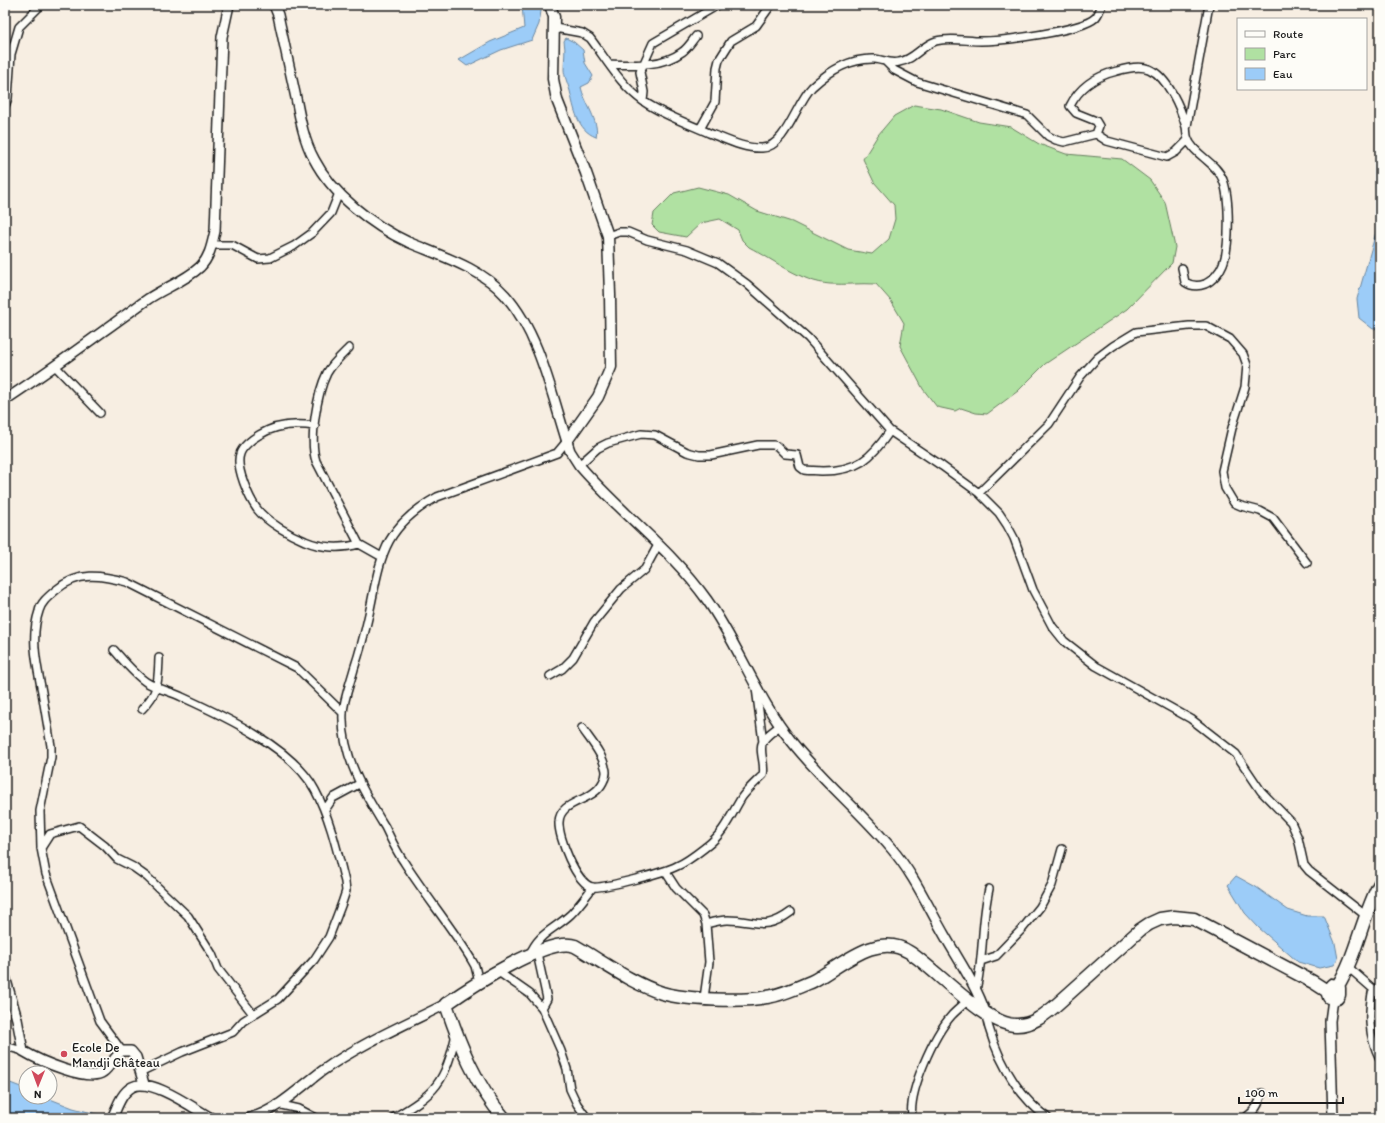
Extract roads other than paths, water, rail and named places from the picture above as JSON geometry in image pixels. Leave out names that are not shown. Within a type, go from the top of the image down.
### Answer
[{"type":"highway","points":[[504,1118],[487,1096],[456,1033],[446,1004],[497,971],[533,954],[563,944],[571,944],[636,982],[661,993],[704,998],[760,998],[774,996],[813,980],[860,953],[869,949],[886,946],[908,951],[968,1000],[1000,1022],[1016,1026],[1028,1024],[1040,1018],[1140,930],[1160,919],[1174,917],[1194,919],[1332,992],[1348,967],[1365,915],[1380,883]]},
{"type":"main road","points":[[5,400],[56,366],[150,298],[185,278],[200,266],[208,256],[215,231],[222,37],[229,5]]},
{"type":"main road","points":[[274,5],[278,15],[305,136],[313,159],[325,177],[360,211],[382,226],[406,240],[478,273],[494,283],[506,296],[535,344],[567,441],[579,465],[692,580],[721,620],[755,683],[780,726],[792,743],[871,826],[907,868],[919,886],[934,916],[976,990],[986,1012]]},
{"type":"main road","points":[[550,5],[554,28],[552,59],[553,79],[557,100],[586,173],[608,236],[611,367],[598,398],[567,441]]},
{"type":"main road","points":[[5,977],[12,998],[23,1052],[50,1064],[94,1076],[103,1072],[122,1051],[131,1051],[134,1054],[144,1084]]},
{"type":"main road","points":[[1332,992],[1330,1021],[1332,1118]]},
{"type":"main road","points":[[250,1118],[261,1115],[322,1071],[369,1042],[446,1004]]},
{"type":"main road","points":[[112,1118],[122,1097],[132,1087],[144,1084],[158,1088],[211,1118]]},
{"type":"street","points":[[5,106],[8,98],[11,54],[19,27],[41,5]]},
{"type":"street","points":[[643,101],[644,92],[640,76],[643,64],[653,44],[718,5]]},
{"type":"street","points":[[700,129],[715,102],[719,60],[731,41],[756,26],[771,5]]},
{"type":"street","points":[[554,28],[582,33],[590,38],[623,83],[643,101],[660,112],[728,141],[749,147],[769,147],[780,140],[804,97],[823,78],[850,62],[876,59],[898,63],[908,60],[936,41],[950,39],[982,41],[1058,31],[1087,23],[1096,18],[1102,5]]},
{"type":"street","points":[[1186,128],[1209,5]]},
{"type":"street","points":[[609,64],[643,64],[673,57],[687,48],[696,36]]},
{"type":"street","points":[[885,61],[894,70],[917,82],[1027,115],[1048,136],[1056,140],[1064,142],[1096,134],[1107,141],[1167,157],[1176,152],[1188,140]]},
{"type":"street","points":[[1096,134],[1099,126],[1096,120],[1076,113],[1070,106],[1073,99],[1091,80],[1104,74],[1126,68],[1150,69],[1167,85],[1177,101],[1186,128],[1188,140],[1221,174],[1226,194],[1227,239],[1223,264],[1209,281],[1196,286],[1190,285],[1183,279],[1182,268]]},
{"type":"street","points":[[212,245],[232,245],[258,259],[270,258],[294,246],[312,233],[331,213],[340,193]]},
{"type":"street","points":[[608,236],[619,232],[628,232],[647,240],[687,250],[718,263],[741,280],[808,338],[890,431],[979,493],[999,512],[1014,538],[1036,597],[1052,626],[1064,642],[1096,666],[1191,719],[1236,754],[1261,791],[1291,822],[1298,838],[1304,865],[1308,871],[1365,915]]},
{"type":"street","points":[[979,493],[1049,424],[1080,377],[1097,358],[1113,346],[1136,332],[1189,326],[1206,326],[1230,339],[1242,354],[1247,365],[1245,387],[1232,428],[1222,471],[1225,488],[1234,503],[1260,511],[1273,518],[1307,563]]},
{"type":"street","points":[[349,348],[327,374],[318,402],[313,444],[316,460],[359,544],[382,557]]},
{"type":"street","points":[[56,366],[100,413]]},
{"type":"street","points":[[315,426],[302,424],[285,425],[264,432],[254,438],[241,451],[239,456],[245,485],[257,509],[276,524],[305,541],[330,547],[359,544]]},
{"type":"street","points":[[579,465],[598,448],[608,443],[648,434],[655,435],[692,454],[711,455],[735,448],[773,445],[777,446],[785,454],[797,455],[800,467],[804,470],[843,470],[856,466],[866,460],[874,453],[890,431]]},
{"type":"street","points":[[478,982],[475,966],[471,959],[402,860],[359,784],[352,767],[346,740],[343,713],[347,691],[363,639],[382,557],[390,538],[398,526],[420,507],[437,497],[557,453],[567,441]]},
{"type":"street","points":[[550,676],[562,669],[573,658],[594,622],[622,589],[645,568],[658,545]]},
{"type":"street","points":[[122,1051],[100,1021],[46,874],[41,848],[40,811],[51,757],[46,714],[35,656],[35,633],[39,610],[44,602],[63,583],[76,578],[96,575],[127,582],[231,633],[297,668],[343,713]]},
{"type":"street","points":[[114,650],[144,681],[157,688],[181,696],[227,719],[275,746],[305,774],[325,810],[345,882],[346,891],[329,937],[314,960],[278,999],[243,1021],[233,1032],[182,1052],[140,1072]]},
{"type":"street","points":[[142,709],[154,696],[157,688],[159,658]]},
{"type":"street","points":[[582,728],[604,763],[606,775],[599,790],[586,799],[570,804],[560,816],[559,822],[560,833],[567,854],[578,876],[588,886],[594,888],[665,871],[678,866],[708,846],[725,828],[743,796],[763,776],[763,742],[755,683]]},
{"type":"street","points":[[763,742],[780,726]]},
{"type":"street","points":[[319,799],[333,798],[359,784]]},
{"type":"street","points":[[325,810],[333,798]]},
{"type":"street","points":[[41,848],[50,834],[79,826],[105,846],[117,859],[133,867],[147,877],[188,916],[212,954],[218,968],[253,1014]]},
{"type":"street","points":[[981,961],[996,956],[1023,928],[1040,907],[1052,885],[1062,849]]},
{"type":"street","points":[[665,871],[676,888],[703,915],[706,924],[709,962],[704,998]]},
{"type":"street","points":[[542,1008],[547,999],[533,954],[534,943],[571,914],[594,888]]},
{"type":"street","points":[[976,990],[981,961],[983,923],[989,889]]},
{"type":"street","points":[[706,924],[727,920],[764,925],[770,924],[791,912]]},
{"type":"street","points":[[1348,967],[1380,995]]},
{"type":"street","points":[[497,971],[530,994],[542,1008],[561,1051],[567,1069],[570,1089],[577,1104],[587,1118]]},
{"type":"street","points":[[1373,988],[1369,1012],[1370,1028],[1372,1041],[1380,1059]]},
{"type":"street","points":[[912,1118],[913,1097],[933,1045],[952,1016],[968,1000]]},
{"type":"street","points":[[986,1012],[991,1035],[1003,1062],[1017,1087],[1030,1102],[1048,1118]]},
{"type":"street","points":[[393,1118],[418,1103],[438,1084],[450,1058],[456,1033]]},
{"type":"street","points":[[5,1046],[23,1052]]},
{"type":"street","points":[[1245,1118],[1254,1112],[1260,1102],[1262,1093]]},
{"type":"street","points":[[277,1104],[299,1109],[316,1118]]},
{"type":"water","points":[[522,5],[542,5],[539,24],[532,40],[501,50],[467,66],[459,60],[490,42],[524,28]]},
{"type":"water","points":[[566,38],[574,42],[583,50],[585,63],[593,76],[589,83],[581,87],[596,125],[596,137],[584,129],[577,118],[564,72],[564,41]]},
{"type":"water","points":[[1380,218],[1380,328],[1373,329],[1359,318],[1357,299]]},
{"type":"water","points":[[1236,876],[1256,887],[1288,910],[1307,916],[1324,916],[1335,943],[1338,959],[1334,965],[1319,968],[1298,962],[1259,928],[1245,913],[1228,885]]},
{"type":"water","points":[[5,1081],[18,1086],[18,1105],[58,1105],[58,1102],[73,1108],[112,1118],[5,1118]]},
{"type":"place","name":"Ecole De Mandji Château","points":[[64,1054]]}]
